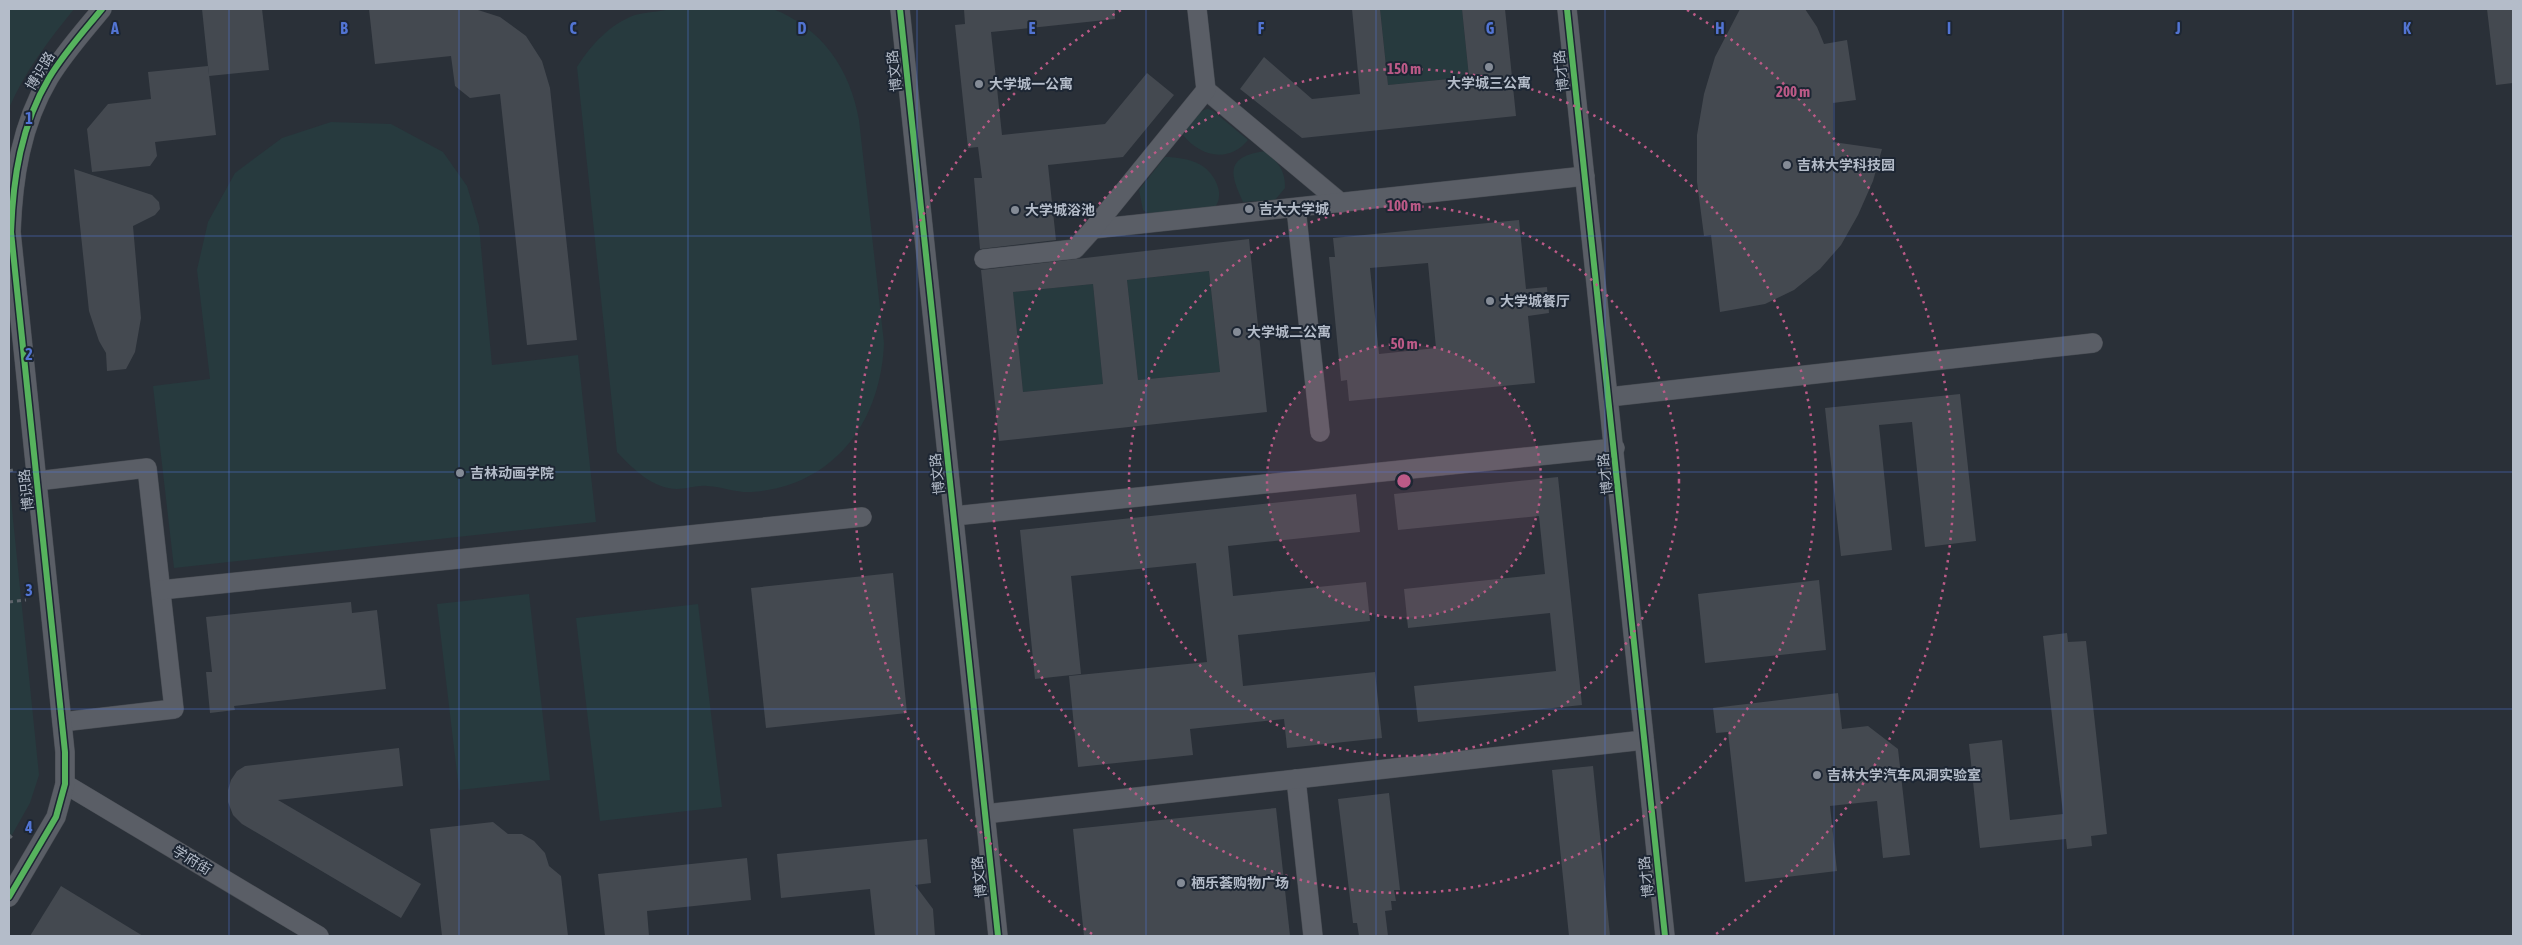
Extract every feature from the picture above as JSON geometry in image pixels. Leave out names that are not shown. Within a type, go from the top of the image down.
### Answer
[{"type":"street","name":"博识路","points":[[66,784],[62,722],[10,232],[13,184],[23,138],[44,87],[65,54],[102,9]]},
{"type":"street","name":"博文路","points":[[900,9],[998,936]]},
{"type":"street","points":[[1198,9],[1206,90],[1341,203]]},
{"type":"street","name":"博才路","points":[[1567,9],[1615,448],[1665,936]]},
{"type":"street","points":[[984,259],[1075,249],[1206,90]]},
{"type":"street","points":[[1093,229],[1585,176]]},
{"type":"street","points":[[1296,208],[1320,432]]},
{"type":"street","points":[[1609,396],[2093,343]]},
{"type":"street","points":[[954,516],[1615,448]]},
{"type":"street","points":[[37,481],[147,468],[174,710],[62,722]]},
{"type":"street","points":[[161,590],[862,517]]},
{"type":"street","points":[[986,814],[1644,740]]},
{"type":"street","points":[[1296,779],[1313,936]]},
{"type":"street","points":[[9,897],[56,817],[66,784]]},
{"type":"street","name":"学府街","points":[[66,784],[319,936]]},
{"type":"path","points":[[9,602],[26,600]]},
{"type":"path","points":[[9,835],[14,840]]},
{"type":"green space","points":[[9,9],[74,9],[30,69],[9,108]]},
{"type":"green space","points":[[670,9],[773,9],[790,17],[806,27],[831,52],[841,67],[855,101],[859,120],[884,343],[881,372],[874,398],[863,423],[848,444],[829,463],[807,477],[781,487],[752,492],[707,486],[681,489],[668,488],[660,486],[644,477],[617,452],[577,67],[595,43],[617,24],[635,15]]},
{"type":"green space","points":[[1380,9],[1462,9],[1469,77],[1388,85]]},
{"type":"green space","points":[[1208,109],[1248,140],[1240,148],[1223,155],[1206,152],[1190,142],[1183,135],[1196,116]]},
{"type":"green space","points":[[331,122],[391,124],[443,152],[467,186],[479,226],[492,365],[578,355],[596,522],[174,568],[153,386],[210,379],[197,270],[208,222],[235,173],[282,138]]},
{"type":"green space","points":[[1265,151],[1280,167],[1284,176],[1285,188],[1275,200],[1243,202],[1235,182],[1234,168],[1243,157]]},
{"type":"green space","points":[[1165,157],[1191,161],[1204,167],[1209,172],[1218,189],[1218,201],[1215,207],[1149,214],[1143,210],[1139,190]]},
{"type":"green space","points":[[1209,271],[1220,372],[1138,380],[1127,280]]},
{"type":"green space","points":[[1093,284],[1103,384],[1023,392],[1013,292]]},
{"type":"green space","points":[[9,480],[39,775],[30,803],[9,840]]},
{"type":"green space","points":[[529,594],[550,780],[459,790],[437,604]]},
{"type":"green space","points":[[698,604],[722,807],[600,821],[576,618]]},
{"type":"building","points":[[202,9],[262,9],[269,70],[209,76]]},
{"type":"building","points":[[369,9],[478,10],[500,17],[526,36],[542,61],[550,88],[577,340],[527,345],[500,94],[470,98],[455,86],[451,56],[375,64]]},
{"type":"building","name":"大学城一公寓","points":[[964,9],[1115,9],[1115,19],[991,32],[1002,135],[1105,124],[1147,73],[1174,95],[1123,157],[1048,165],[1056,240],[980,249],[974,178],[982,178],[978,147],[968,148],[955,25],[965,24]]},
{"type":"building","name":"大学城三公寓","points":[[1352,9],[1380,9],[1388,85],[1469,77],[1462,9],[1505,9],[1516,116],[1302,138],[1240,89],[1264,57],[1312,99],[1360,94]]},
{"type":"building","name":"吉林大学科技园","points":[[1740,9],[1805,9],[1817,27],[1824,44],[1847,40],[1856,100],[1833,103],[1833,142],[1882,149],[1873,181],[1858,215],[1841,245],[1820,269],[1794,290],[1765,304],[1720,312],[1711,235],[1704,236],[1697,182],[1697,135],[1704,94],[1715,57]]},
{"type":"building","points":[[2487,9],[2513,9],[2513,83],[2496,85]]},
{"type":"building","points":[[208,66],[216,135],[155,142],[157,156],[150,166],[92,172],[87,129],[108,104],[151,99],[148,72]]},
{"type":"building","points":[[74,169],[152,195],[159,202],[160,209],[155,215],[133,226],[141,318],[135,352],[126,369],[107,371],[106,353],[99,341],[89,311]]},
{"type":"building","name":"大学城餐厅","points":[[1519,220],[1526,289],[1547,287],[1549,313],[1528,316],[1535,383],[1349,401],[1347,380],[1341,381],[1329,257],[1335,257],[1333,238]],"holes":[[[1428,263],[1436,348],[1379,354],[1370,268]]]},
{"type":"building","name":"大学城二公寓","points":[[1249,239],[1267,412],[999,441],[981,270]],"holes":[[[1209,271],[1220,372],[1138,380],[1127,280]],[[1093,284],[1103,384],[1023,392],[1013,292]]]},
{"type":"building","points":[[1960,394],[1976,541],[1925,547],[1912,422],[1879,425],[1892,550],[1841,556],[1825,408]]},
{"type":"building","points":[[1558,477],[1582,705],[1418,722],[1414,686],[1556,671],[1550,613],[1408,628],[1404,589],[1545,574],[1539,516],[1398,530],[1394,494]]},
{"type":"building","points":[[1356,494],[1360,532],[1228,546],[1233,596],[1366,582],[1370,621],[1238,635],[1243,686],[1375,672],[1382,738],[1287,748],[1284,719],[1190,729],[1193,755],[1078,767],[1069,676],[1207,662],[1196,563],[1071,576],[1081,674],[1035,679],[1020,530]]},
{"type":"building","points":[[893,573],[907,713],[766,728],[751,588]]},
{"type":"building","points":[[1819,580],[1826,650],[1705,663],[1698,594]]},
{"type":"building","points":[[351,602],[352,613],[377,610],[386,689],[234,706],[235,710],[210,713],[206,672],[212,672],[206,617]]},
{"type":"building","points":[[2067,633],[2068,642],[2086,641],[2107,834],[2091,836],[2092,846],[2067,849],[2066,839],[1980,848],[1969,744],[2002,740],[2010,820],[2063,814],[2043,636]]},
{"type":"building","name":"吉林大学汽车风洞实验室","points":[[1838,693],[1842,729],[1868,726],[1898,749],[1910,855],[1883,858],[1877,801],[1830,806],[1837,871],[1745,882],[1728,732],[1716,733],[1713,708]]},
{"type":"building","points":[[399,748],[403,786],[278,800],[421,884],[401,918],[242,824],[233,815],[228,802],[228,790],[231,780],[237,771],[245,766]]},
{"type":"building","points":[[1593,766],[1610,936],[1569,936],[1552,770]]},
{"type":"building","points":[[1389,793],[1400,890],[1394,890],[1396,901],[1391,901],[1392,910],[1385,911],[1388,936],[1359,936],[1357,923],[1353,923],[1338,799]]},
{"type":"building","name":"栖乐荟购物广场","points":[[1276,808],[1290,936],[1084,936],[1073,829]]},
{"type":"building","points":[[493,822],[508,834],[522,834],[534,841],[545,853],[549,866],[561,876],[568,936],[442,936],[430,829]]},
{"type":"building","points":[[927,839],[931,883],[915,885],[933,909],[935,936],[875,936],[870,889],[781,898],[777,854]]},
{"type":"building","points":[[747,858],[751,900],[647,911],[649,936],[605,936],[598,874]]},
{"type":"building","points":[[61,886],[143,936],[30,936]]},
{"type":"cycle path","points":[[9,897],[56,817],[65,784],[65,752],[11,232],[14,192],[20,152],[39,96],[74,42],[102,9]]},
{"type":"cycle path","points":[[900,9],[998,936]]},
{"type":"cycle path","points":[[1567,9],[1665,936]]},
{"type":"place","name":"大学城三公寓","points":[[1489,67]]},
{"type":"place","name":"大学城一公寓","points":[[979,84]]},
{"type":"place","name":"吉林大学科技园","points":[[1787,165]]},
{"type":"place","name":"吉大大学城","points":[[1249,209]]},
{"type":"place","name":"大学城浴池","points":[[1015,210]]},
{"type":"place","name":"大学城餐厅","points":[[1490,301]]},
{"type":"place","name":"大学城二公寓","points":[[1237,332]]},
{"type":"place","name":"吉林动画学院","points":[[460,473]]},
{"type":"place","name":"吉林大学汽车风洞实验室","points":[[1817,775]]},
{"type":"place","name":"栖乐荟购物广场","points":[[1181,883]]}]
